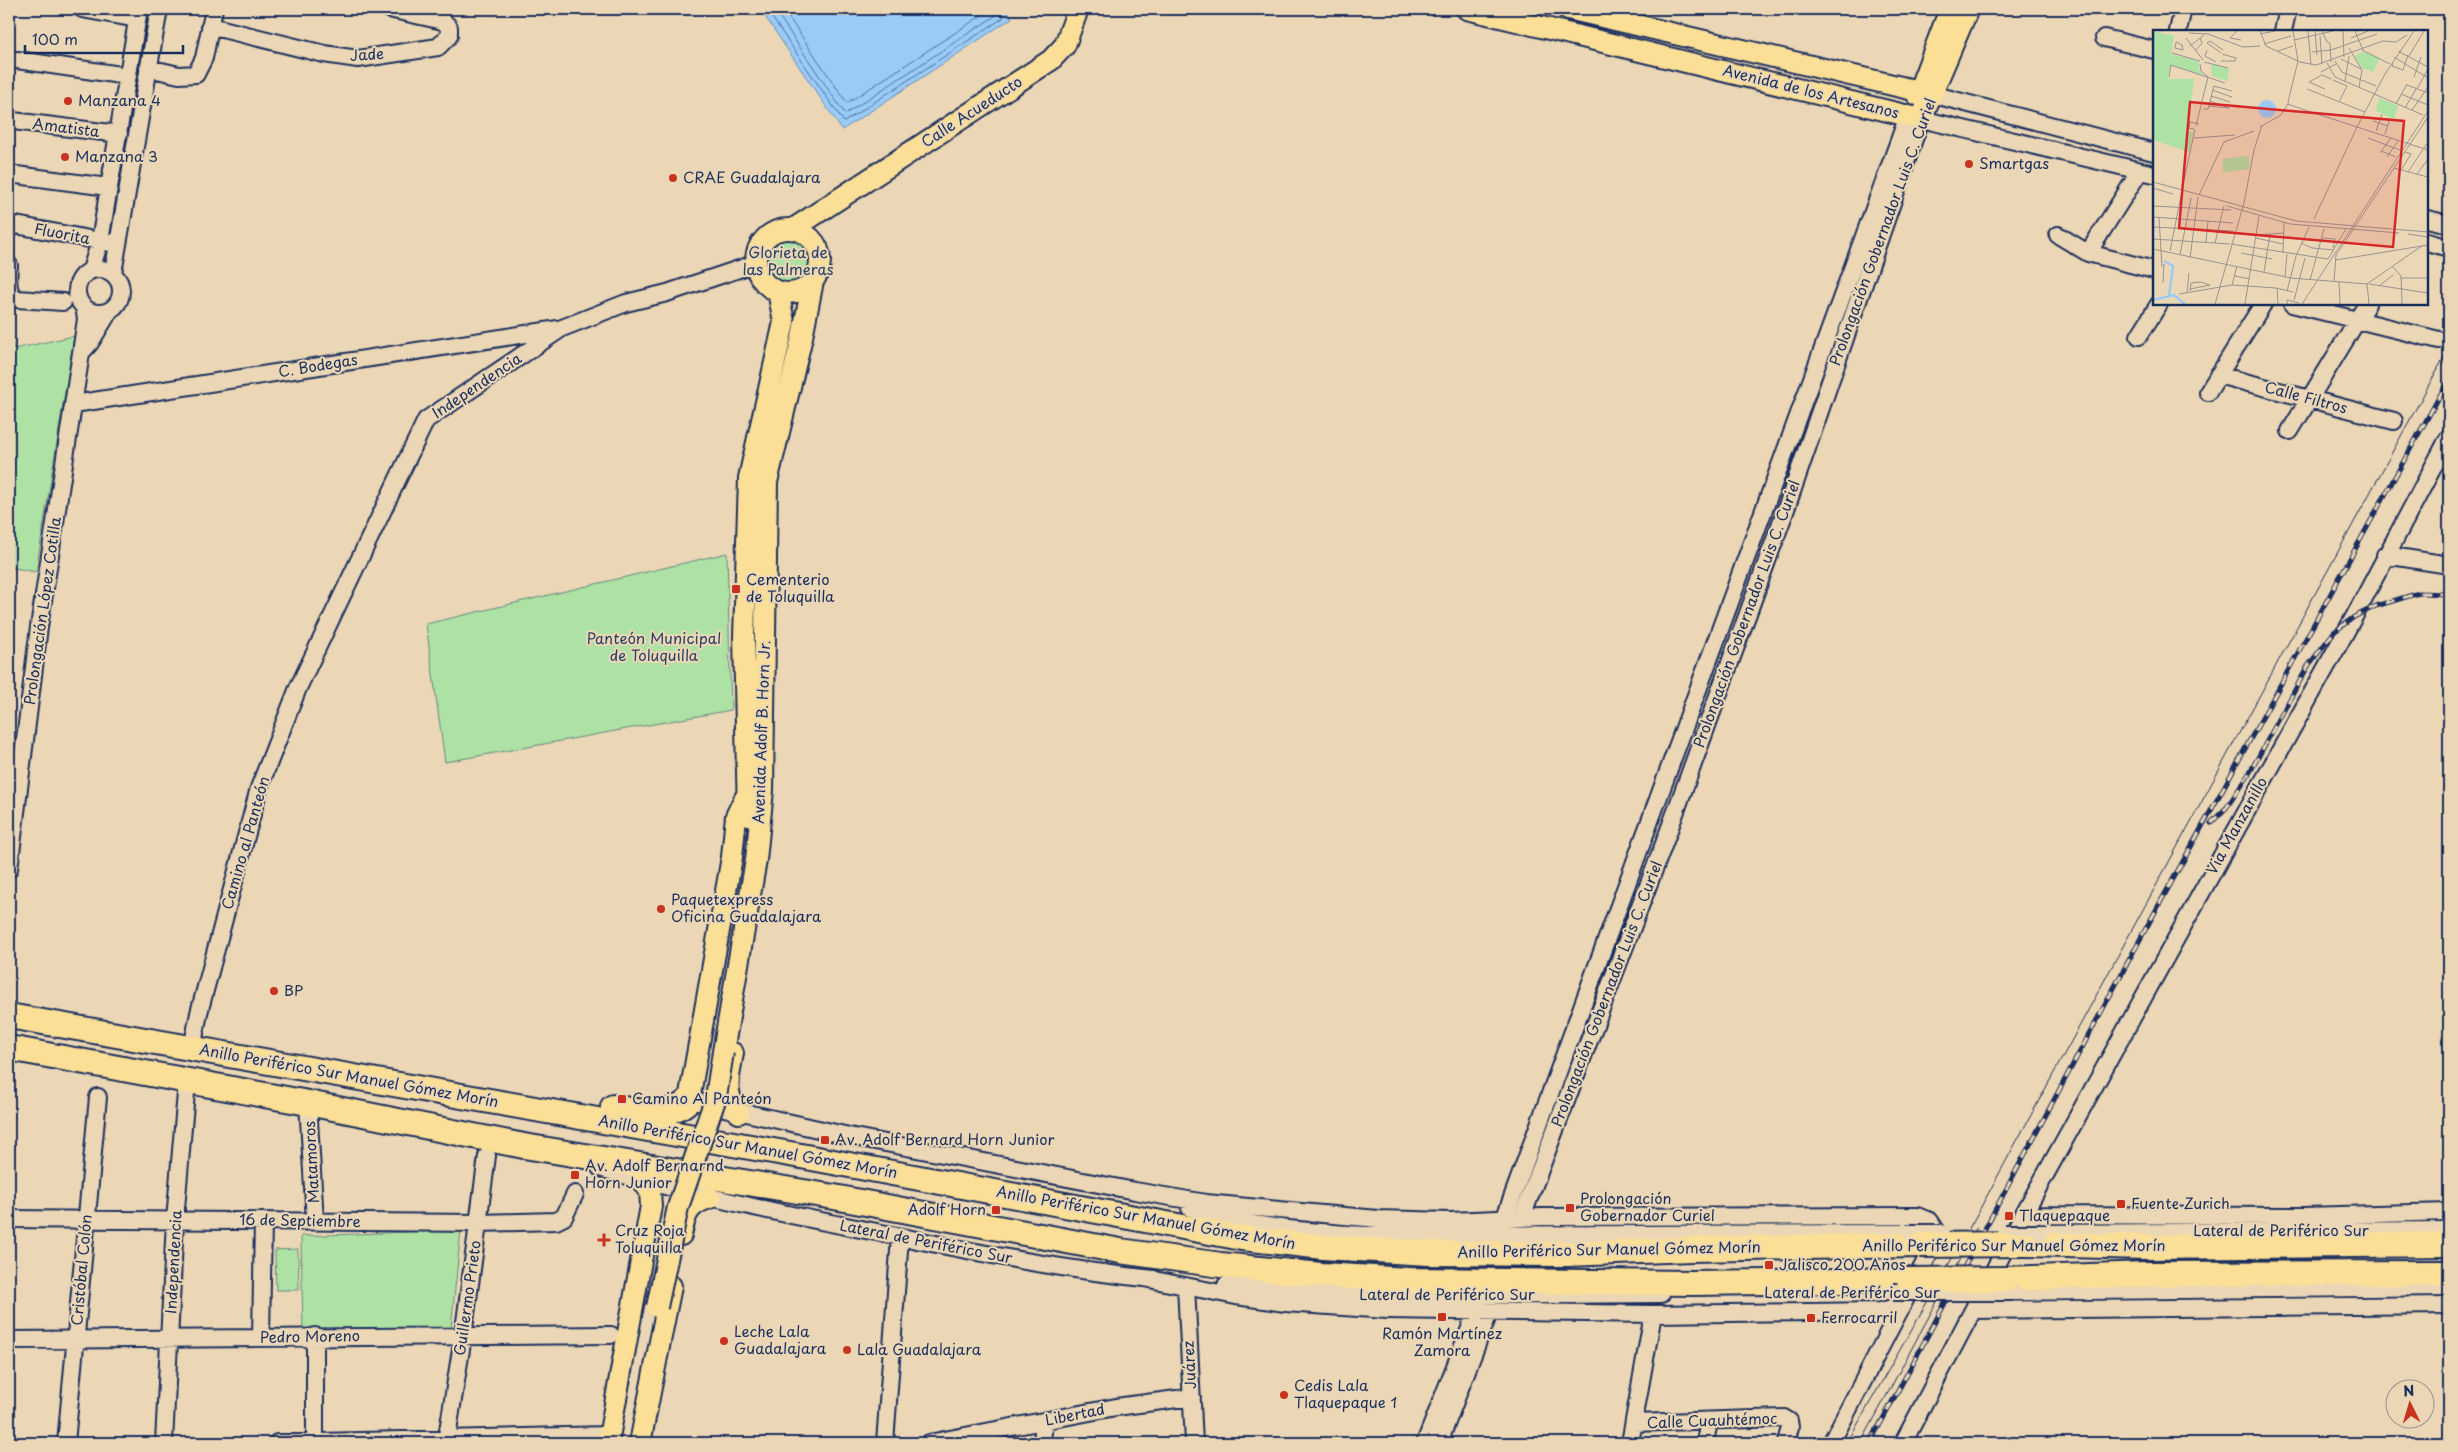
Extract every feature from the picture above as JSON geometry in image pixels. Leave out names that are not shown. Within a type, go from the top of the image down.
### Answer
[{"type":"highway","name":"Anillo Periférico Sur Manuel Gómez Morín","points":[[9,1016],[1242,1238],[1323,1247],[1410,1252],[1567,1254],[1915,1239],[2033,1238],[2157,1247],[2449,1244]]},
{"type":"highway","name":"Anillo Periférico Sur Manuel Gómez Morín","points":[[9,1048],[308,1103],[524,1146],[834,1197],[1120,1251],[1248,1268],[1408,1280],[1693,1283],[1903,1290],[2009,1286],[2147,1274],[2449,1273]]},
{"type":"highway","points":[[356,1077],[426,1080],[644,1112],[670,1112],[682,1107],[689,1100]]},
{"type":"highway","points":[[1047,1202],[1215,1216]]},
{"type":"highway","points":[[1408,1280],[1489,1307]]},
{"type":"main road","name":"Calle Acueducto","points":[[793,230],[1051,60],[1065,45],[1078,9]]},
{"type":"main road","name":"Avenida de los Artesanos","points":[[1467,9],[1915,117]]},
{"type":"main road","name":"Avenida de los Artesanos","points":[[1568,9],[1925,93]]},
{"type":"main road","name":"Prolongación Gobernador Luis C. Curiel","points":[[1925,93],[1950,9]]},
{"type":"main road","name":"Prolongación Gobernador Luis C. Curiel","points":[[1915,117],[1925,93],[1968,9]]},
{"type":"main road","name":"Calle Acueducto","points":[[815,244],[823,225],[843,196]]},
{"type":"main road","points":[[783,230],[793,230],[801,232],[815,244],[820,263],[813,281],[797,292],[778,291],[763,280],[756,263],[757,254],[766,238],[783,230]]},
{"type":"main road","name":"Avenida Adolf B. Horn Jr.","points":[[631,1443],[657,1302],[661,1221],[717,1051],[744,857],[756,791],[768,482],[802,337],[813,281]]},
{"type":"main road","name":"Avenida Adolf B. Horn Jr.","points":[[756,791],[744,637],[749,478],[784,322],[778,291]]},
{"type":"main road","points":[[689,1100],[696,1072],[732,857],[736,816],[756,791],[770,818],[729,1078],[729,1097],[731,1104],[739,1113]]},
{"type":"main road","points":[[696,1072],[712,1081],[729,1078]]},
{"type":"main road","points":[[612,1440],[651,1198],[650,1191],[641,1180]]},
{"type":"main road","points":[[640,1443],[657,1302],[679,1243],[688,1209],[694,1204],[710,1198]]},
{"type":"main road","points":[[646,1238],[656,1226],[667,1226],[676,1233],[679,1243]]},
{"type":"main road","points":[[637,1287],[657,1302]]},
{"type":"main road","name":"Avenida Adolf B. Horn Jr.","points":[[612,1440],[657,1302]]},
{"type":"street","points":[[82,9],[138,14],[100,241],[91,270]]},
{"type":"street","points":[[113,273],[159,9]]},
{"type":"street","points":[[148,68],[191,76],[196,74],[204,58],[214,9]]},
{"type":"street","name":"Jade","points":[[210,26],[324,54],[358,59],[438,47],[449,36],[449,27],[443,21],[389,9]]},
{"type":"street","points":[[2178,30],[2183,9]]},
{"type":"street","points":[[2283,30],[2288,9]]},
{"type":"street","points":[[2104,38],[2153,50]]},
{"type":"street","points":[[16,60],[128,76]]},
{"type":"street","name":"Avenida de los Artesanos","points":[[1925,93],[2153,147]]},
{"type":"street","name":"Avenida de los Artesanos","points":[[1915,117],[2147,173]]},
{"type":"street","name":"Prolongación Gobernador Luis C. Curiel","points":[[1522,1217],[1661,853],[1719,695],[1915,117]]},
{"type":"street","name":"Prolongación Gobernador Luis C. Curiel","points":[[1505,1217],[1915,117]]},
{"type":"street","name":"Amatista","points":[[13,121],[118,134]]},
{"type":"street","points":[[2088,253],[2147,173]]},
{"type":"street","points":[[9,174],[108,187]]},
{"type":"street","points":[[2428,219],[2449,224]]},
{"type":"street","name":"Fluorita","points":[[9,230],[10,226],[16,225],[118,244]]},
{"type":"street","points":[[2058,235],[2088,253],[2153,270]]},
{"type":"street","points":[[2428,242],[2449,248]]},
{"type":"street","name":"Independencia","points":[[321,644],[426,420],[562,328],[626,303],[667,293],[756,263]]},
{"type":"street","points":[[9,265],[9,292],[12,297],[17,299],[63,302]]},
{"type":"street","points":[[102,269],[113,273],[120,282],[121,292],[118,303],[110,310],[101,313],[92,312],[84,307],[77,293],[78,284],[83,275],[91,270],[102,269]]},
{"type":"street","points":[[2139,336],[2158,305]]},
{"type":"street","points":[[2208,392],[2262,305]]},
{"type":"street","points":[[2296,305],[2439,340]]},
{"type":"street","points":[[2290,431],[2366,305]]},
{"type":"street","name":"Prolongación López Cotilla","points":[[9,870],[39,627],[86,319],[84,307]]},
{"type":"street","name":"Prolongación López Cotilla","points":[[81,353],[90,343],[110,310]]},
{"type":"street","name":"C. Bodegas","points":[[74,404],[562,328]]},
{"type":"street","name":"Calle Filtros","points":[[2218,375],[2394,422]]},
{"type":"street","name":"Via Manzanillo","points":[[1903,1443],[2024,1215],[2354,616],[2449,437]]},
{"type":"street","points":[[2386,555],[2449,565]]},
{"type":"street","name":"Camino al Panteón","points":[[192,1049],[199,1013],[259,788],[298,688],[321,644]]},
{"type":"street","name":"Independencia","points":[[164,1443],[175,1220],[187,1080]]},
{"type":"street","name":"Cristóbal Colón","points":[[66,1443],[98,1097]]},
{"type":"street","points":[[689,1100],[739,1113],[849,1136],[1206,1203],[1378,1219],[1450,1221],[1505,1217],[1918,1216],[1930,1221],[1940,1236],[1903,1290],[1831,1443]]},
{"type":"street","name":"Matamoros","points":[[308,1103],[315,1222]]},
{"type":"street","name":"Lateral de Periférico Sur","points":[[524,1146],[710,1198],[1070,1269],[1144,1278],[1356,1294],[1489,1307],[1903,1290]]},
{"type":"street","name":"Guillermo Prieto","points":[[446,1442],[463,1337],[487,1156]]},
{"type":"street","points":[[1135,1191],[1215,1216],[1310,1232],[1374,1235],[1915,1239]]},
{"type":"street","name":"16 de Septiembre","points":[[9,1220],[478,1223],[561,1220],[575,1194]]},
{"type":"street","points":[[2024,1215],[2304,1216],[2449,1212]]},
{"type":"street","points":[[261,1338],[263,1221]]},
{"type":"street","name":"Lateral de Periférico Sur","points":[[2033,1238],[2449,1230]]},
{"type":"street","points":[[885,1443],[900,1237]]},
{"type":"street","points":[[1144,1278],[1285,1303],[1379,1310],[1489,1307],[1653,1314],[1881,1311],[1896,1307],[1903,1290]]},
{"type":"street","name":"Juárez","points":[[1186,1286],[1194,1443]]},
{"type":"street","points":[[2009,1286],[2449,1287]]},
{"type":"street","points":[[1973,1310],[2449,1305]]},
{"type":"street","points":[[1425,1443],[1489,1307]]},
{"type":"street","points":[[1439,1443],[1489,1307]]},
{"type":"street","points":[[1630,1443],[1653,1314]]},
{"type":"street","name":"Pedro Moreno","points":[[9,1340],[611,1335]]},
{"type":"street","points":[[315,1336],[315,1443]]},
{"type":"street","name":"Libertad","points":[[929,1443],[1116,1407],[1192,1397]]},
{"type":"street","name":"Calle Cuauhtémoc","points":[[1634,1423],[1784,1418],[1789,1420],[1790,1427],[1786,1443]]},
{"type":"street","points":[[1042,1443],[1044,1421]]},
{"type":"street","points":[[1706,1443],[1709,1421]]},
{"type":"street","points":[[277,1443],[612,1440]]},
{"type":"green space","name":"Glorieta de las Palmeras","points":[[788,238],[801,242],[807,248],[811,261],[807,274],[801,280],[788,284],[775,280],[769,274],[765,261],[769,248],[775,242]]},
{"type":"green space","points":[[9,327],[14,349],[74,336],[36,572],[9,567]]},
{"type":"green space","name":"Panteón Municipal de Toluquilla","points":[[727,553],[731,710],[445,762],[426,624]]},
{"type":"green space","points":[[461,1230],[451,1328],[303,1331],[301,1236]]},
{"type":"green space","points":[[298,1249],[299,1290],[276,1290],[275,1250]]},
{"type":"water","points":[[760,9],[1006,9],[1012,18],[842,130]]},
{"type":"tram line","points":[[1847,1443],[1976,1216],[2449,348]]},
{"type":"tram line","points":[[1861,1443],[1977,1227]]},
{"type":"railway","points":[[1870,1443],[2144,932],[2449,379]]},
{"type":"railway","points":[[2211,823],[2227,807],[2250,772],[2308,666],[2334,632],[2354,617],[2376,606],[2419,593],[2449,594]]},
{"type":"place","name":"Manzana 4","points":[[68,101]]},
{"type":"place","name":"Manzana 3","points":[[65,157]]},
{"type":"place","name":"Smartgas","points":[[1969,164]]},
{"type":"place","name":"CRAE Guadalajara","points":[[673,178]]},
{"type":"place","name":"Cementerio de Toluquilla","points":[[736,589]]},
{"type":"place","name":"Paquetexpress Oficina Guadalajara","points":[[661,909]]},
{"type":"place","name":"BP","points":[[274,991]]},
{"type":"place","name":"Camino Al Panteón","points":[[622,1099]]},
{"type":"place","name":"Av. Adolf Bernard Horn Junior","points":[[825,1140]]},
{"type":"place","name":"Av. Adolf Bernarnd Horn Junior","points":[[575,1175]]},
{"type":"place","name":"Fuente Zurich","points":[[2121,1204]]},
{"type":"place","name":"Prolongación Gobernador Curiel","points":[[1570,1208]]},
{"type":"place","name":"Adolf Horn","points":[[996,1210]]},
{"type":"place","name":"Tlaquepaque","points":[[2009,1216]]},
{"type":"place","name":"Cruz Roja Toluquilla","points":[[604,1240]]},
{"type":"place","name":"Jalisco 200 Años","points":[[1769,1265]]},
{"type":"place","name":"Ramón Martínez Zamora","points":[[1442,1317]]},
{"type":"place","name":"Ferrocarril","points":[[1811,1318]]},
{"type":"place","name":"Leche Lala Guadalajara","points":[[724,1341]]},
{"type":"place","name":"Lala Guadalajara","points":[[847,1350]]},
{"type":"place","name":"Cedis Lala Tlaquepaque 1","points":[[1284,1395]]}]
